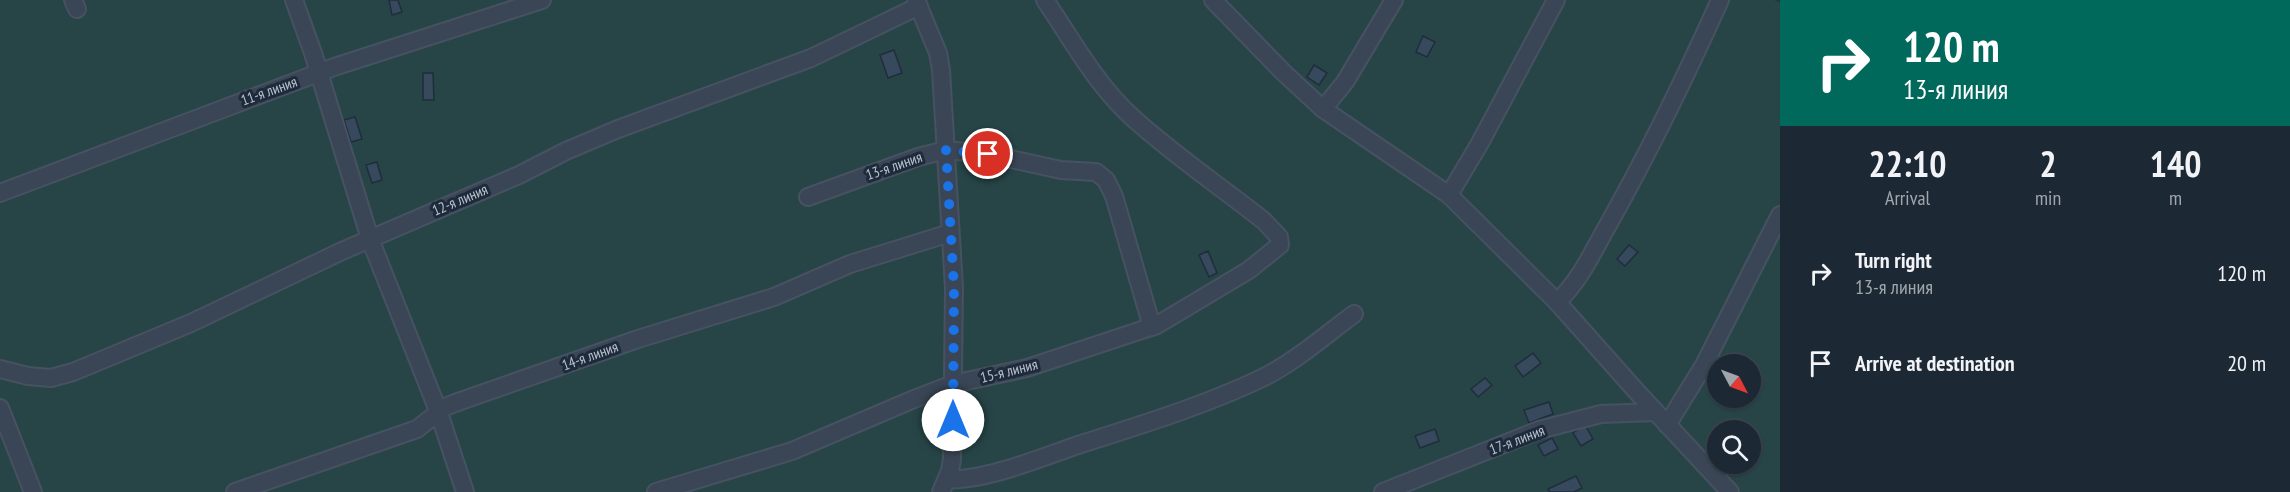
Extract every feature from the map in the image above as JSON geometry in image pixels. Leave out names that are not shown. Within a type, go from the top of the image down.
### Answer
[{"type":"street","points":[[294,0],[370,239],[439,413],[465,492]]},
{"type":"street","name":"11-я линия","points":[[0,193],[319,73],[542,0]]},
{"type":"street","name":"15-я линия","points":[[656,492],[792,451],[953,384],[1027,368],[1152,327],[1249,270],[1280,245],[1279,237],[1264,221],[1133,118],[1112,96],[1083,58],[1045,0]]},
{"type":"street","points":[[1213,0],[1267,57],[1323,109],[1449,195],[1557,302],[1730,492]]},
{"type":"street","points":[[1323,109],[1345,82],[1394,0]]},
{"type":"street","points":[[1449,195],[1480,143],[1556,0]]},
{"type":"street","points":[[1557,302],[1564,296],[1585,266],[1624,196],[1687,72],[1720,0]]},
{"type":"street","points":[[918,3],[938,53],[941,70],[954,288],[952,459],[944,485]]},
{"type":"street","name":"12-я линия","points":[[0,369],[28,376],[51,378],[73,372],[191,323],[370,239],[608,134],[811,58],[918,3]]},
{"type":"street","name":"13-я линия","points":[[808,197],[918,157],[946,150],[988,154],[1061,170],[1096,172],[1106,180],[1114,196],[1152,327]]},
{"type":"street","points":[[1661,418],[1704,365],[1780,215]]},
{"type":"street","name":"14-я линия","points":[[235,492],[417,429],[455,403],[638,339],[774,297],[849,264],[950,233]]},
{"type":"street","points":[[944,485],[1024,463],[1261,379],[1354,314]]},
{"type":"street","points":[[0,408],[33,492]]},
{"type":"street","name":"17-я линия","points":[[1383,492],[1539,430],[1601,414],[1661,418]]},
{"type":"green space","points":[[0,0],[1774,0],[1780,3],[1780,492],[0,492]]},
{"type":"building","points":[[389,0],[398,0],[402,12],[392,15]]},
{"type":"building","points":[[1423,36],[1435,42],[1427,57],[1416,52]]},
{"type":"building","points":[[894,50],[902,73],[888,78],[880,55]]},
{"type":"building","points":[[1314,65],[1327,73],[1319,85],[1307,77]]},
{"type":"building","points":[[423,73],[433,73],[434,100],[423,100]]},
{"type":"building","points":[[355,117],[362,139],[351,142],[344,120]]},
{"type":"building","points":[[377,162],[382,180],[372,183],[366,165]]},
{"type":"building","points":[[1629,245],[1638,252],[1625,266],[1617,259]]},
{"type":"building","points":[[1208,251],[1217,273],[1209,277],[1199,255]]},
{"type":"building","points":[[1533,353],[1541,363],[1523,377],[1515,366]]},
{"type":"building","points":[[1485,378],[1492,385],[1478,397],[1471,389]]},
{"type":"building","points":[[1549,402],[1553,414],[1529,423],[1524,410]]},
{"type":"building","points":[[1585,425],[1593,439],[1581,446],[1573,433]]},
{"type":"building","points":[[1435,429],[1439,441],[1420,448],[1415,436]]},
{"type":"building","points":[[1552,438],[1558,449],[1544,456],[1538,445]]},
{"type":"building","points":[[1576,476],[1582,488],[1574,492],[1550,492],[1548,489]]},
{"type":"route","points":[[953,420],[954,288],[946,150],[988,154]]}]
